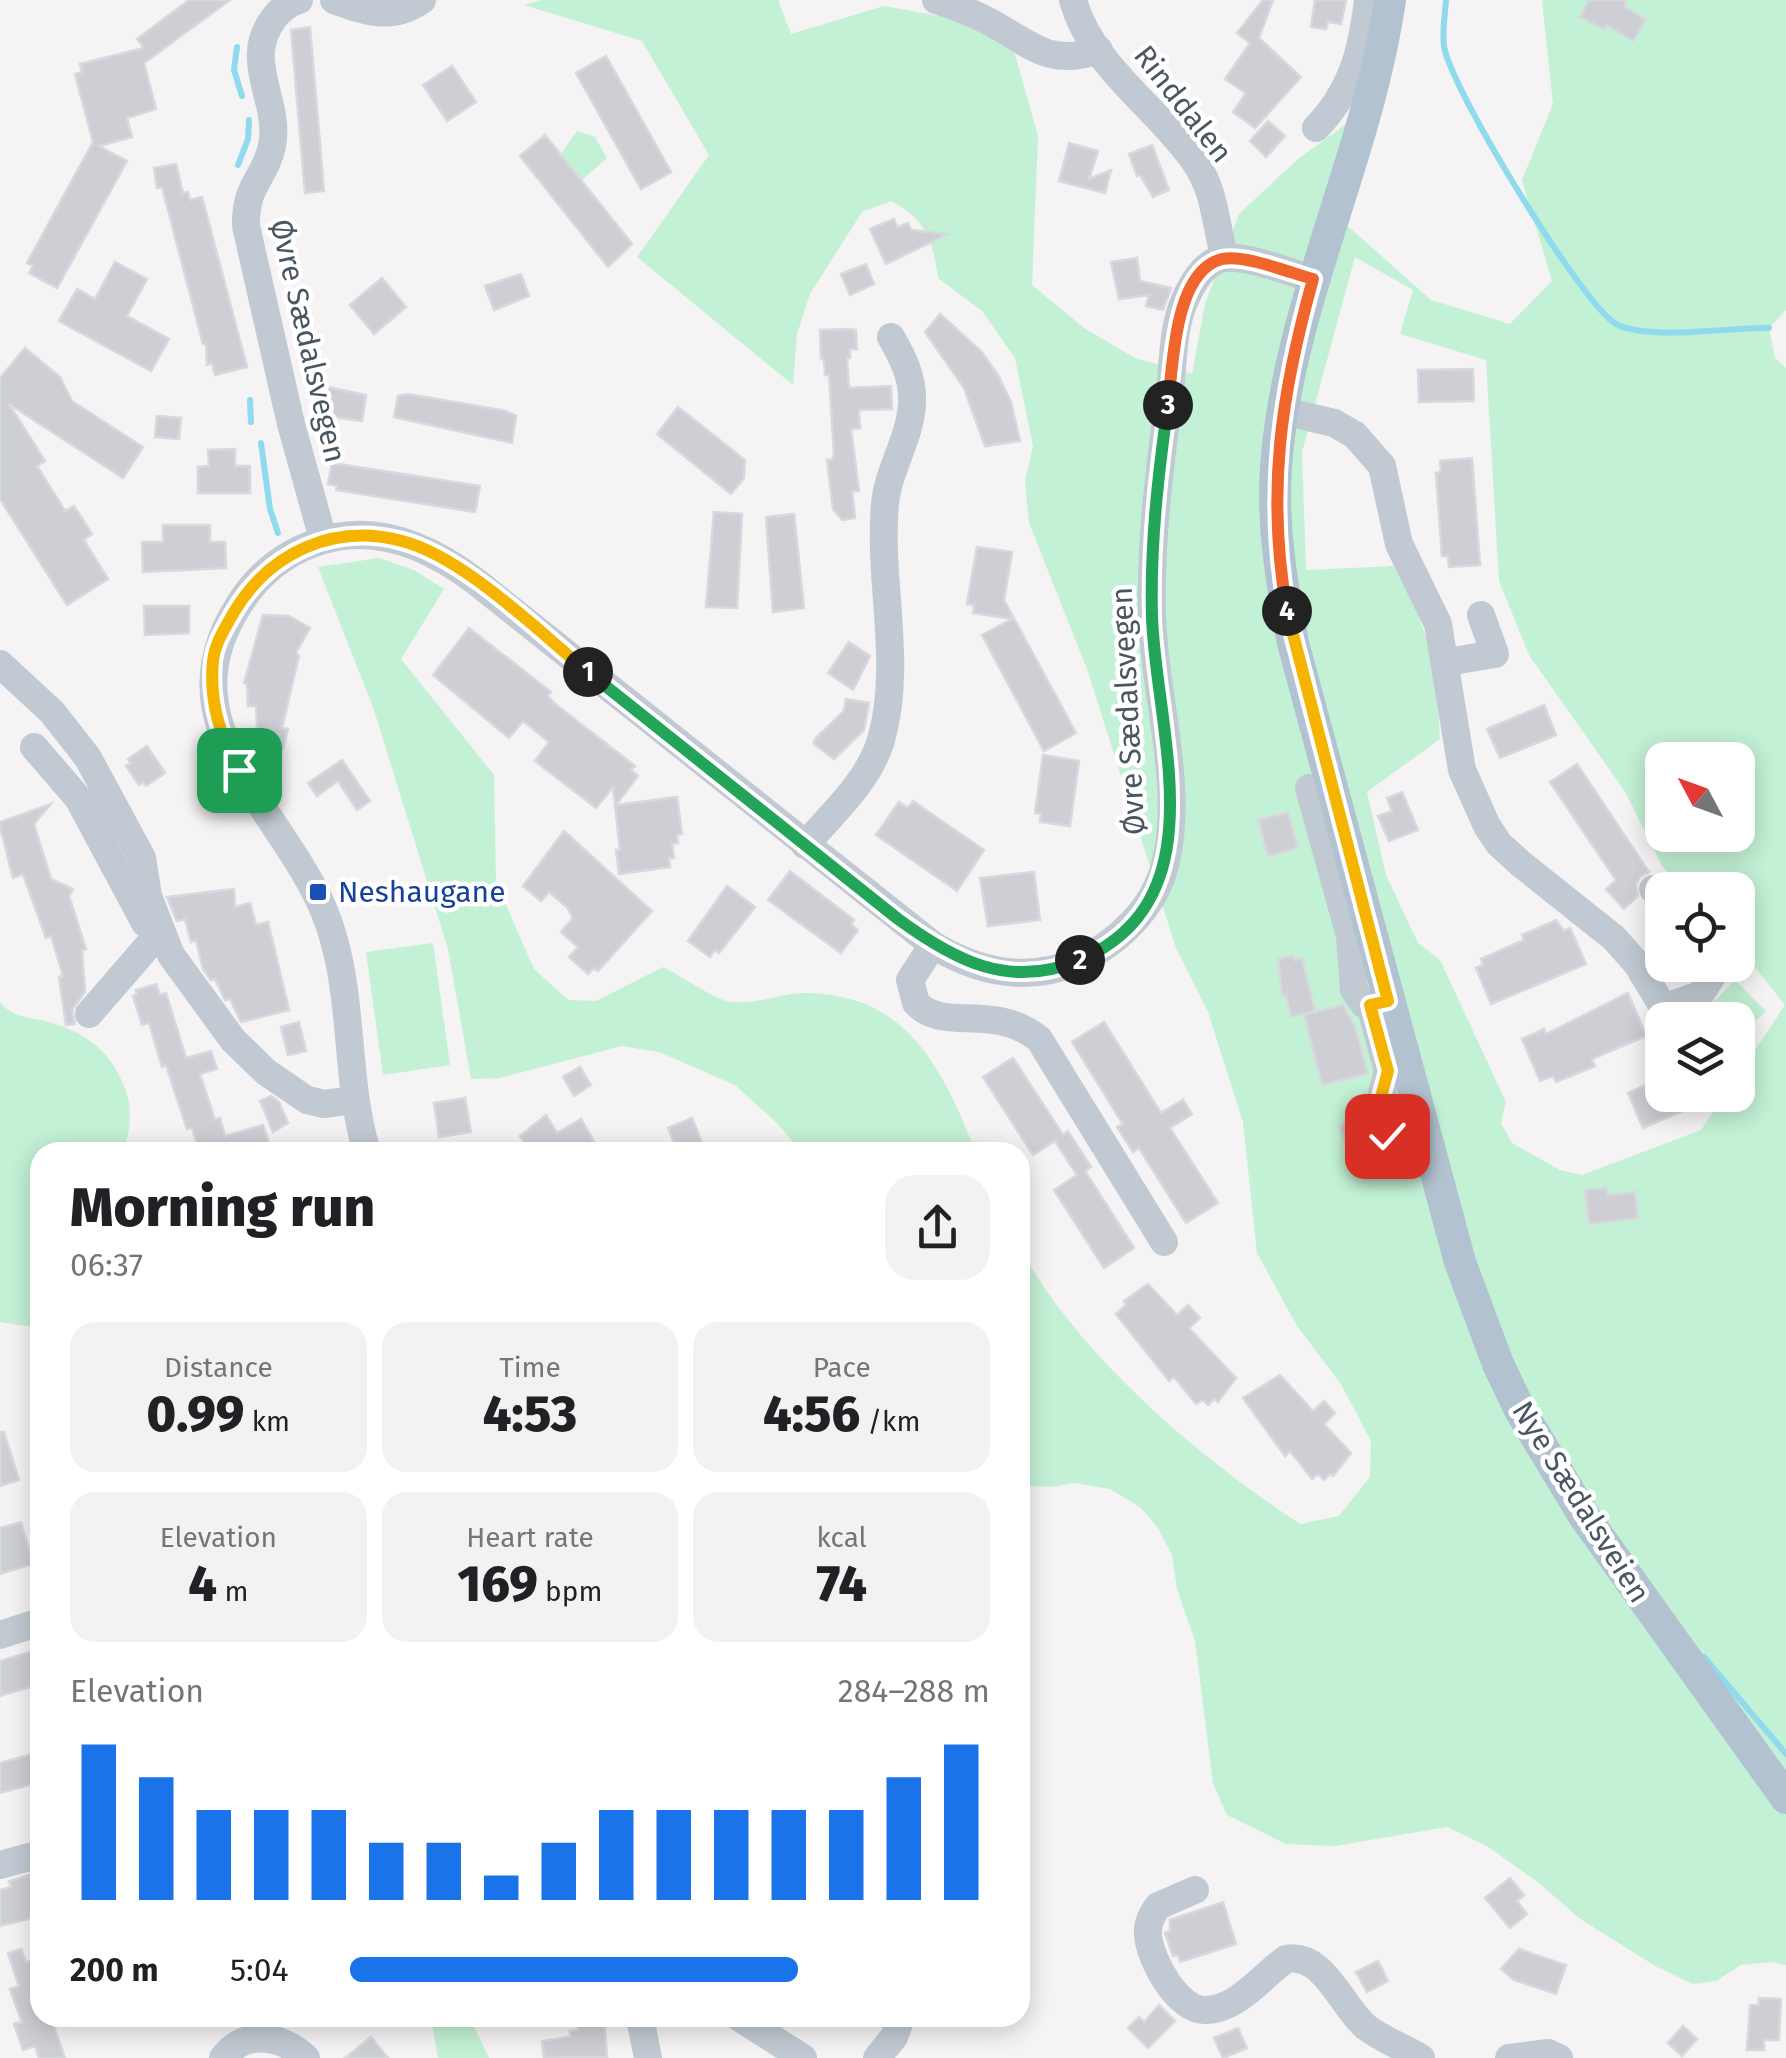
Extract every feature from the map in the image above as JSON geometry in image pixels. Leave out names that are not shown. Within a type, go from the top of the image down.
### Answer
[{"type":"main road","name":"Nye Sædalsveien","points":[[1390,0],[1373,94],[1313,279],[1282,412],[1275,514],[1286,607],[1379,1003],[1460,1262],[1520,1410],[1594,1530],[1786,1798]]},
{"type":"street","name":"Øvre Sædalsvegen","points":[[299,0],[278,13],[260,44],[258,63],[274,127],[272,149],[246,198],[246,226],[292,424],[324,539]]},
{"type":"street","points":[[334,0],[379,15],[401,13],[422,0]]},
{"type":"street","name":"Rinddalen","points":[[936,0],[992,23],[1038,52],[1077,58],[1099,50]]},
{"type":"street","name":"Rinddalen","points":[[1073,0],[1099,50],[1197,165],[1213,200],[1225,258]]},
{"type":"street","points":[[1316,128],[1349,87],[1360,55],[1368,0]]},
{"type":"street","name":"Øvre Sædalsvegen","points":[[364,1142],[354,1100],[344,981],[328,921],[304,870],[228,751],[218,725],[213,676],[218,643],[252,585],[284,558],[324,539],[361,534],[386,537],[431,552],[452,564],[933,944],[973,966],[994,971],[1040,973],[1066,966],[1108,945],[1128,928],[1156,889],[1165,866],[1170,820],[1152,617],[1154,522],[1180,312],[1198,276],[1225,258]]},
{"type":"street","points":[[1225,258],[1313,279]]},
{"type":"street","points":[[805,845],[868,767],[880,744],[887,712],[891,679],[885,504],[912,403],[911,380],[891,337]]},
{"type":"street","points":[[1282,412],[1334,422],[1354,435],[1382,466],[1400,544],[1426,594],[1446,662],[1462,770],[1487,826],[1499,844],[1521,864],[1614,938],[1637,964],[1661,1002]]},
{"type":"street","points":[[1446,662],[1495,654],[1481,615]]},
{"type":"street","points":[[0,664],[52,712],[88,758],[142,858],[163,947]]},
{"type":"street","points":[[34,747],[78,798],[163,947],[224,1029],[266,1072],[307,1100],[324,1104],[354,1100]]},
{"type":"street","name":"Nye Sædalsveien","points":[[1309,788],[1350,936],[1354,990],[1358,998],[1379,1003],[1388,1071],[1378,1108],[1387,1136]]},
{"type":"street","points":[[933,944],[910,980],[916,1003],[935,1016],[975,1016],[1013,1022],[1039,1039],[1164,1242]]},
{"type":"street","points":[[89,1014],[163,947]]},
{"type":"street","points":[[1687,1002],[1700,994],[1708,982]]},
{"type":"street","points":[[0,1635],[30,1625]]},
{"type":"street","points":[[0,1864],[30,1856]]},
{"type":"street","points":[[1194,1890],[1158,1906],[1148,1931],[1150,1949],[1170,1984],[1189,2005],[1212,2010],[1231,2001],[1286,1959],[1296,1957],[1317,1967],[1364,2025],[1421,2058]]},
{"type":"street","points":[[642,2027],[648,2058]]},
{"type":"street","points":[[754,2027],[803,2058]]},
{"type":"street","points":[[876,2058],[898,2027]]},
{"type":"street","points":[[223,2058],[230,2048],[254,2038],[286,2043],[306,2058]]},
{"type":"street","points":[[1508,2058],[1548,2053],[1559,2058]]},
{"type":"green space","points":[[542,0],[778,0],[791,34],[884,6],[945,17],[988,32],[1014,51],[1038,136],[1032,285],[1084,328],[1135,358],[1192,374],[1205,304],[1239,214],[1298,159],[1349,122],[1324,205],[1431,300],[1510,324],[1552,281],[1522,180],[1553,104],[1542,0],[1786,0],[1786,310],[1769,328],[1775,358],[1786,368],[1786,1965],[1741,1965],[1716,1981],[1693,1984],[1657,1967],[1579,1918],[1487,1846],[1447,1827],[1335,1846],[1286,1844],[1227,1815],[1213,1783],[1195,1641],[1177,1589],[1172,1555],[1158,1528],[1140,1507],[1110,1489],[1074,1483],[1030,1486],[1030,1265],[1074,1327],[1144,1401],[1221,1468],[1300,1524],[1339,1516],[1370,1477],[1371,1441],[1341,1384],[1297,1326],[1257,1253],[1243,1122],[1208,1012],[1176,948],[1087,669],[1029,523],[1025,481],[1033,446],[1015,358],[982,311],[938,278],[926,232],[912,215],[891,201],[862,212],[810,294],[797,334],[793,385],[637,257],[709,155],[642,41],[524,5]],"holes":[[[1355,257],[1413,290],[1400,334],[1486,360],[1499,581],[1529,655],[1626,793],[1645,832],[1645,742],[1755,742],[1755,852],[1655,852],[1668,872],[1755,872],[1755,967],[1785,1005],[1755,1050],[1755,1112],[1713,1112],[1701,1130],[1582,1175],[1560,1170],[1512,1143],[1501,1123],[1506,1102],[1440,960],[1418,943],[1386,875],[1367,792],[1440,739],[1429,649],[1407,590],[1396,566],[1306,570],[1302,452]]]},
{"type":"green space","points":[[577,131],[595,137],[607,158],[582,180],[561,154]]},
{"type":"green space","points":[[379,558],[414,570],[444,589],[401,659],[494,775],[496,882],[534,969],[568,1000],[596,1001],[663,967],[725,1001],[751,1002],[809,993],[844,997],[873,1008],[918,1043],[950,1093],[972,1142],[793,1142],[735,1085],[659,1052],[622,1046],[499,1078],[471,1079],[448,949],[374,710],[318,567]]},
{"type":"green space","points":[[433,943],[450,1065],[383,1075],[366,952]]},
{"type":"green space","points":[[1737,982],[1766,1011],[1755,1022],[1755,1002],[1714,1002]]},
{"type":"green space","points":[[0,1002],[17,1015],[76,1032],[97,1046],[114,1066],[126,1091],[129,1130],[126,1142],[30,1142],[30,1326],[0,1322]]},
{"type":"green space","points":[[433,2027],[474,2027],[489,2058],[438,2058]]},
{"type":"building","points":[[189,0],[230,0],[144,63],[156,109],[127,118],[132,137],[99,146],[127,161],[57,288],[29,273],[33,266],[27,263],[93,142],[75,74],[82,72],[80,64],[144,48],[137,39]]},
{"type":"building","points":[[1263,0],[1273,0],[1259,38],[1301,77],[1255,128],[1233,112],[1246,93],[1225,79],[1250,43],[1237,33]]},
{"type":"building","points":[[1315,0],[1346,0],[1341,24],[1328,22],[1326,29],[1311,27]]},
{"type":"building","points":[[1589,0],[1627,0],[1624,6],[1646,20],[1633,41],[1606,25],[1604,29],[1580,17]]},
{"type":"building","points":[[310,27],[324,191],[305,193],[291,30]]},
{"type":"building","points":[[606,56],[671,172],[641,189],[576,73]]},
{"type":"building","points":[[452,66],[476,102],[447,121],[423,85]]},
{"type":"building","points":[[1268,121],[1285,136],[1266,157],[1250,141]]},
{"type":"building","points":[[545,135],[632,244],[608,267],[520,156]]},
{"type":"building","points":[[1069,143],[1098,151],[1089,179],[1111,170],[1105,193],[1059,181]]},
{"type":"building","points":[[1152,145],[1169,190],[1153,197],[1137,176],[1129,154]]},
{"type":"building","points":[[176,164],[183,193],[188,192],[190,200],[202,197],[247,367],[215,375],[212,363],[207,365],[206,344],[162,187],[157,188],[154,168]]},
{"type":"building","points":[[894,219],[897,227],[908,223],[911,230],[948,234],[886,264],[870,229]]},
{"type":"building","points":[[1137,258],[1140,281],[1171,288],[1163,310],[1146,306],[1149,295],[1119,299],[1111,262]]},
{"type":"building","points":[[115,262],[147,279],[127,316],[169,339],[151,371],[59,321],[77,289],[95,299]]},
{"type":"building","points":[[866,264],[874,284],[850,295],[841,274]]},
{"type":"building","points":[[521,274],[529,296],[494,310],[485,286]]},
{"type":"building","points":[[382,278],[406,307],[374,334],[350,305]]},
{"type":"building","points":[[940,314],[981,351],[998,375],[1011,402],[1020,441],[985,446],[964,388],[925,332]]},
{"type":"building","points":[[820,330],[856,330],[857,349],[850,349],[847,358],[849,388],[891,386],[892,409],[859,410],[860,428],[851,429],[859,491],[852,491],[855,518],[842,520],[833,509],[827,460],[832,460],[834,454],[829,375],[825,375],[821,359]]},
{"type":"building","points":[[25,348],[60,377],[72,401],[143,447],[123,478],[9,404],[45,461],[37,466],[65,511],[74,506],[92,534],[84,540],[108,579],[67,605],[0,499],[0,378]]},
{"type":"building","points":[[1473,369],[1474,401],[1419,402],[1418,370]]},
{"type":"building","points":[[316,388],[366,395],[362,421],[311,414]]},
{"type":"building","points":[[408,394],[506,411],[516,416],[512,443],[394,417],[398,396]]},
{"type":"building","points":[[678,407],[745,460],[744,478],[731,494],[657,434]]},
{"type":"building","points":[[157,416],[181,418],[179,439],[155,437]]},
{"type":"building","points":[[235,449],[235,466],[250,466],[250,493],[198,493],[198,467],[209,466],[208,450]]},
{"type":"building","points":[[1472,458],[1480,565],[1449,567],[1448,556],[1442,556],[1436,473],[1441,472],[1440,461]]},
{"type":"building","points":[[332,463],[480,486],[475,512],[336,490],[337,486],[328,484]]},
{"type":"building","points":[[714,512],[742,514],[737,608],[706,607]]},
{"type":"building","points":[[794,514],[804,608],[773,612],[766,517]]},
{"type":"building","points":[[163,525],[210,525],[210,542],[225,542],[226,568],[143,572],[142,542],[163,542]]},
{"type":"building","points":[[977,547],[1012,552],[1004,600],[1076,733],[1044,751],[982,635],[1012,619],[973,613],[974,605],[967,604]]},
{"type":"building","points":[[144,606],[189,606],[189,633],[145,635]]},
{"type":"building","points":[[263,615],[289,616],[310,628],[296,653],[299,656],[282,728],[288,729],[283,749],[258,747],[256,706],[248,706],[244,683]]},
{"type":"building","points":[[469,628],[551,692],[548,696],[554,703],[635,766],[631,770],[638,776],[616,805],[677,797],[682,834],[677,835],[678,843],[672,844],[674,858],[669,858],[670,867],[619,874],[613,787],[596,808],[535,761],[549,742],[523,721],[509,738],[433,675]]},
{"type":"building","points":[[849,642],[870,656],[853,690],[828,673]]},
{"type":"building","points":[[846,699],[869,703],[864,730],[834,759],[814,744],[815,739],[844,711]]},
{"type":"building","points":[[1544,705],[1556,735],[1500,758],[1487,729]]},
{"type":"building","points":[[147,746],[165,773],[146,786],[143,782],[139,785],[126,766],[131,763],[128,759]]},
{"type":"building","points":[[1043,755],[1079,761],[1070,826],[1040,822],[1041,814],[1035,813]]},
{"type":"building","points":[[342,760],[370,801],[357,810],[338,781],[317,796],[308,783]]},
{"type":"building","points":[[1577,764],[1649,872],[1640,877],[1636,885],[1638,896],[1624,909],[1606,889],[1616,880],[1550,782]]},
{"type":"building","points":[[1402,792],[1418,830],[1389,841],[1378,816],[1392,811],[1387,798]]},
{"type":"building","points":[[913,801],[984,850],[957,891],[876,835],[899,802],[908,808]]},
{"type":"building","points":[[51,804],[34,824],[51,879],[73,889],[69,896],[86,949],[82,950],[85,992],[72,1010],[75,1024],[66,1025],[59,977],[63,976],[51,936],[46,938],[23,874],[13,878],[0,826],[0,822]]},
{"type":"building","points":[[1288,812],[1298,848],[1268,856],[1258,820]]},
{"type":"building","points":[[564,831],[652,911],[598,971],[594,968],[588,974],[569,957],[578,947],[561,932],[573,918],[567,907],[549,892],[541,901],[523,886]]},
{"type":"building","points":[[790,871],[854,920],[851,924],[858,930],[841,953],[768,900]]},
{"type":"building","points":[[1034,872],[1040,920],[988,926],[980,878]]},
{"type":"building","points":[[727,886],[755,907],[719,953],[715,950],[710,957],[688,941]]},
{"type":"building","points":[[234,889],[235,907],[250,903],[256,925],[268,922],[289,1010],[241,1022],[230,999],[225,1000],[215,979],[211,980],[203,969],[196,940],[191,942],[185,919],[177,921],[167,897]]},
{"type":"building","points":[[1556,920],[1564,931],[1570,928],[1586,964],[1491,1004],[1476,968],[1483,965],[1481,959]]},
{"type":"building","points":[[1293,956],[1294,960],[1302,958],[1315,1011],[1291,1017],[1286,995],[1282,996],[1278,959]]},
{"type":"building","points":[[156,984],[160,995],[166,993],[186,1058],[211,1051],[217,1069],[200,1074],[215,1120],[220,1118],[225,1136],[263,1125],[269,1142],[196,1142],[192,1128],[187,1129],[166,1065],[162,1067],[149,1023],[142,1025],[133,996],[136,990]]},
{"type":"building","points":[[1628,993],[1645,1036],[1592,1059],[1595,1066],[1556,1082],[1553,1076],[1540,1081],[1522,1039],[1544,1029],[1546,1034]]},
{"type":"building","points":[[1343,1005],[1355,1026],[1368,1074],[1322,1085],[1304,1015]]},
{"type":"building","points":[[299,1022],[306,1051],[288,1055],[281,1027]]},
{"type":"building","points":[[1104,1022],[1161,1113],[1183,1100],[1192,1114],[1170,1128],[1218,1203],[1186,1223],[1139,1148],[1133,1152],[1117,1127],[1123,1124],[1072,1042]]},
{"type":"building","points":[[1013,1058],[1063,1135],[1068,1131],[1091,1167],[1085,1171],[1134,1248],[1104,1268],[1054,1190],[1077,1175],[1055,1141],[1033,1155],[1030,1142],[1025,1142],[983,1077]]},
{"type":"building","points":[[580,1067],[591,1085],[574,1096],[563,1077]]},
{"type":"building","points":[[1645,1086],[1645,1112],[1680,1112],[1643,1128],[1628,1093]]},
{"type":"building","points":[[271,1096],[279,1102],[288,1123],[273,1132],[260,1101]]},
{"type":"building","points":[[465,1098],[471,1132],[439,1137],[434,1103]]},
{"type":"building","points":[[1361,1103],[1370,1141],[1378,1151],[1354,1163],[1339,1127],[1352,1118],[1348,1109]]},
{"type":"building","points":[[546,1115],[557,1133],[581,1119],[594,1142],[524,1142],[520,1136]]},
{"type":"building","points":[[692,1118],[702,1142],[674,1142],[668,1128]]},
{"type":"building","points":[[1607,1188],[1608,1195],[1635,1192],[1638,1218],[1589,1224],[1585,1190]]},
{"type":"building","points":[[1148,1284],[1177,1315],[1188,1305],[1200,1318],[1189,1328],[1236,1378],[1218,1402],[1214,1399],[1208,1405],[1203,1400],[1196,1404],[1174,1377],[1169,1381],[1116,1314],[1126,1305],[1124,1301]]},
{"type":"building","points":[[1280,1375],[1313,1411],[1324,1401],[1335,1413],[1324,1424],[1351,1453],[1333,1476],[1330,1474],[1324,1480],[1318,1474],[1312,1479],[1290,1451],[1285,1456],[1243,1398]]},
{"type":"building","points":[[0,1432],[4,1432],[19,1480],[0,1486]]},
{"type":"building","points":[[21,1522],[30,1565],[0,1574],[0,1528]]},
{"type":"building","points":[[30,1652],[30,1687],[0,1696],[0,1661]]},
{"type":"building","points":[[30,1755],[30,1785],[0,1793],[0,1763]]},
{"type":"building","points":[[29,1875],[30,1918],[0,1926],[0,1890],[11,1887],[9,1881]]},
{"type":"building","points":[[1510,1878],[1524,1895],[1517,1901],[1527,1914],[1510,1928],[1485,1898]]},
{"type":"building","points":[[1223,1902],[1236,1944],[1180,1962],[1178,1955],[1173,1956],[1165,1933],[1170,1931],[1170,1920]]},
{"type":"building","points":[[21,1949],[26,1962],[30,1961],[30,2027],[54,2027],[65,2058],[39,2058],[35,2046],[23,2050],[14,2024],[22,2022],[10,1989],[19,1986],[8,1953]]},
{"type":"building","points":[[1519,1949],[1566,1965],[1556,1994],[1514,1980],[1501,1969]]},
{"type":"building","points":[[1378,1961],[1388,1981],[1367,1992],[1356,1972]]},
{"type":"building","points":[[1759,1998],[1781,1999],[1779,2040],[1764,2040],[1764,2050],[1747,2050],[1750,2005],[1759,2005]]},
{"type":"building","points":[[1159,2005],[1175,2021],[1148,2048],[1128,2028],[1139,2017],[1144,2022]]},
{"type":"building","points":[[1683,2026],[1697,2039],[1682,2056],[1668,2043]]},
{"type":"building","points":[[605,2027],[607,2057],[544,2058],[542,2041],[570,2037],[570,2031]]},
{"type":"building","points":[[1238,2028],[1247,2048],[1223,2058],[1214,2038]]},
{"type":"building","points":[[371,2037],[388,2058],[345,2058]]},
{"type":"waterway","points":[[1446,0],[1444,46],[1468,104],[1548,239],[1599,309],[1616,324],[1648,332],[1769,328]]},
{"type":"waterway","points":[[237,47],[234,70],[242,96]]},
{"type":"waterway","points":[[238,165],[248,139],[249,120]]},
{"type":"waterway","points":[[250,400],[251,422]]},
{"type":"waterway","points":[[261,443],[270,509],[278,533]]},
{"type":"waterway","points":[[1704,1657],[1786,1754]]},
{"type":"place","name":"Neshaugane","points":[[318,892]]},
{"type":"route","points":[[239,770],[218,725],[213,660],[242,599],[269,569],[302,548],[324,539],[361,534],[386,537],[431,552],[474,580],[898,919],[948,954],[973,966],[1023,974],[1040,973],[1088,957],[1128,928],[1145,907],[1165,866],[1170,840],[1152,576],[1154,522],[1180,312],[1198,276],[1225,258],[1313,279],[1282,412],[1276,468],[1277,552],[1293,643],[1388,1001],[1370,1005],[1388,1071],[1378,1108],[1387,1136]]}]
